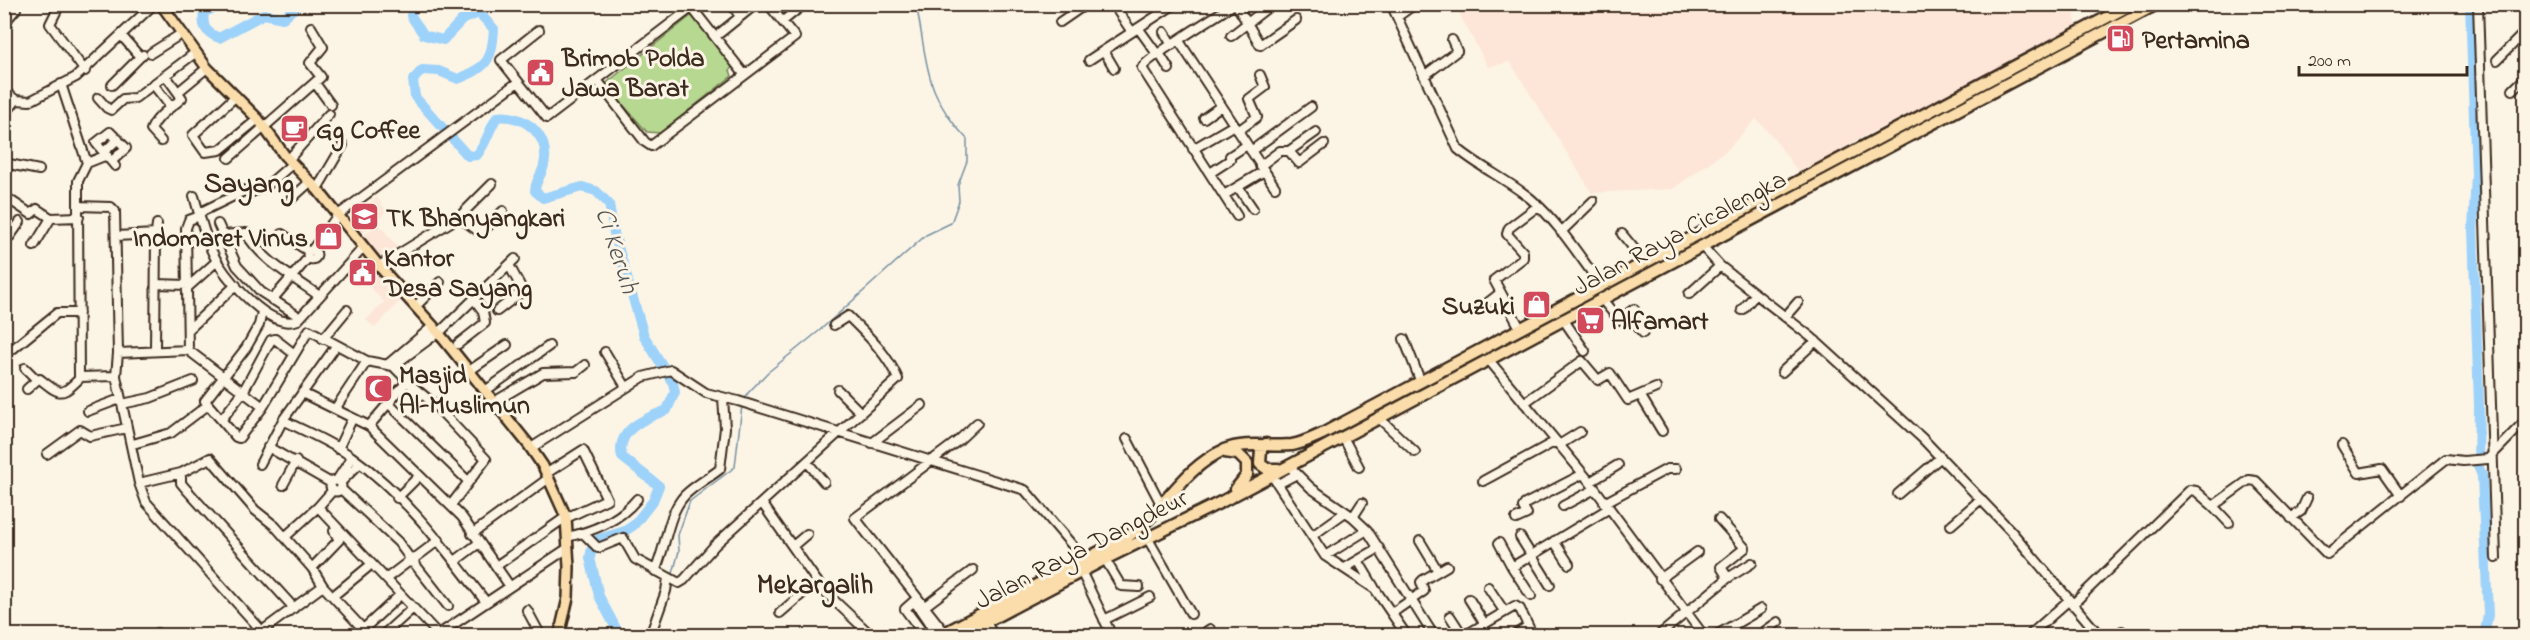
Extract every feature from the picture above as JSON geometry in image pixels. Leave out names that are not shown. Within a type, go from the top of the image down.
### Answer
[{"type":"highway","name":"Jalan Raya Cicalengka","points":[[1222,451],[1240,446],[1292,445],[1313,438],[2132,4]]},
{"type":"highway","name":"Jalan Raya Cicalengka","points":[[1223,501],[1283,474],[1378,417],[2157,4]]},
{"type":"highway","points":[[1633,268],[1639,280]]},
{"type":"highway","points":[[1266,444],[1261,449],[1260,464],[1283,474]]},
{"type":"highway","points":[[1222,451],[1238,454],[1248,467],[1243,482],[1223,501]]},
{"type":"highway","name":"Jalan Raya Dangdeur","points":[[941,635],[1142,527],[1192,471],[1222,451]]},
{"type":"highway","name":"Jalan Raya Dangdeur","points":[[959,636],[1105,559],[1223,501]]},
{"type":"main road","points":[[161,4],[207,68],[261,123],[290,162],[313,185],[338,218],[436,329],[531,448],[548,476],[566,518],[568,598],[559,636]]},
{"type":"street","points":[[60,4],[50,24],[85,71]]},
{"type":"street","points":[[4,92],[16,100],[30,101],[85,71],[154,4]]},
{"type":"street","points":[[731,4],[741,16]]},
{"type":"street","points":[[715,37],[756,4]]},
{"type":"street","points":[[597,80],[645,142],[651,146],[795,37],[768,4]]},
{"type":"street","points":[[783,21],[804,4]]},
{"type":"street","points":[[1060,22],[1086,4]]},
{"type":"street","points":[[1113,4],[1158,53],[1169,69]]},
{"type":"street","points":[[1089,60],[1175,4]]},
{"type":"street","points":[[1237,216],[1142,68],[1144,63],[1158,53],[1235,4],[1260,45],[1296,20]]},
{"type":"street","points":[[1231,36],[1272,4]]},
{"type":"street","points":[[1391,4],[1458,149],[1538,207],[1561,232],[1601,285]]},
{"type":"street","points":[[1397,17],[1415,4]]},
{"type":"street","points":[[2478,4],[2496,558]]},
{"type":"street","points":[[539,30],[501,60],[547,118],[690,6],[744,74]]},
{"type":"street","points":[[4,23],[16,9]]},
{"type":"street","points":[[236,96],[193,135],[205,152],[220,150],[315,83],[321,75],[310,63],[323,47],[311,27]]},
{"type":"street","points":[[2497,60],[2526,31]]},
{"type":"street","points":[[1164,32],[1176,43],[1275,187]]},
{"type":"street","points":[[112,85],[145,55],[181,34]]},
{"type":"street","points":[[121,35],[145,55]]},
{"type":"street","points":[[1424,76],[1456,51],[1452,40]]},
{"type":"street","points":[[1104,51],[1114,68]]},
{"type":"street","points":[[98,98],[111,110],[123,99],[135,98],[195,53]]},
{"type":"street","points":[[178,92],[207,68]]},
{"type":"street","points":[[1193,149],[1257,117],[1249,99],[1265,87],[1260,75]]},
{"type":"street","points":[[161,141],[151,130],[152,127],[182,98],[166,76]]},
{"type":"street","points":[[2513,90],[2526,77]]},
{"type":"street","points":[[315,83],[331,105]]},
{"type":"street","points":[[61,84],[87,163],[78,181],[78,375],[80,378]]},
{"type":"street","points":[[153,84],[171,107]]},
{"type":"street","points":[[273,300],[338,218],[519,84]]},
{"type":"street","points":[[4,116],[16,100]]},
{"type":"street","points":[[1204,117],[1221,106]]},
{"type":"street","points":[[1210,173],[1311,107]]},
{"type":"street","points":[[188,350],[186,228],[189,220],[246,190],[252,192],[268,184],[290,162],[329,114]]},
{"type":"street","points":[[230,158],[261,123]]},
{"type":"street","points":[[87,163],[109,159],[128,151],[109,132],[96,143],[109,159]]},
{"type":"street","points":[[1224,195],[1238,187],[1280,151],[1289,151],[1316,132]]},
{"type":"street","points":[[109,159],[118,139]]},
{"type":"street","points":[[291,199],[313,185],[343,144]]},
{"type":"street","points":[[1289,151],[1299,163],[1324,144]]},
{"type":"street","points":[[4,163],[39,170]]},
{"type":"street","points":[[379,266],[459,217],[492,184]]},
{"type":"street","points":[[1238,187],[1253,209]]},
{"type":"street","points":[[4,196],[27,213],[31,214],[38,208],[51,218],[78,217]]},
{"type":"street","points":[[194,196],[217,261],[262,312],[292,322],[298,320],[318,295],[364,247]]},
{"type":"street","points":[[1561,232],[1593,201]]},
{"type":"street","points":[[78,206],[114,208],[118,353],[116,376],[127,428],[133,444],[139,483],[146,501],[262,634],[323,586]]},
{"type":"street","points":[[1520,328],[1494,282],[1495,278],[1523,255],[1507,231],[1538,207]]},
{"type":"street","points":[[459,217],[481,233],[503,211]]},
{"type":"street","points":[[34,246],[51,218]]},
{"type":"street","points":[[4,238],[8,238],[20,222]]},
{"type":"street","points":[[155,351],[157,224]]},
{"type":"street","points":[[219,224],[231,258],[261,292],[296,314]]},
{"type":"street","points":[[223,235],[246,233],[254,245],[318,295]]},
{"type":"street","points":[[116,236],[156,234]]},
{"type":"street","points":[[282,234],[309,253]]},
{"type":"street","points":[[1622,234],[1645,262]]},
{"type":"street","points":[[1702,246],[1720,266],[1816,341],[1941,457],[1981,499],[2100,636]]},
{"type":"street","points":[[156,284],[188,286],[217,261]]},
{"type":"street","points":[[390,365],[474,299],[512,262],[523,291],[497,311]]},
{"type":"street","points":[[1689,294],[1720,266]]},
{"type":"street","points":[[416,306],[440,282]]},
{"type":"street","points":[[188,330],[236,285]]},
{"type":"street","points":[[1481,308],[1499,294]]},
{"type":"street","points":[[1742,310],[1756,294]]},
{"type":"street","points":[[1601,298],[1619,320],[1631,312],[1643,333]]},
{"type":"street","points":[[458,345],[485,323],[483,310],[474,299]]},
{"type":"street","points":[[1785,316],[1798,302]]},
{"type":"street","points":[[323,339],[347,309]]},
{"type":"street","points":[[262,312],[260,325],[226,377],[207,398],[208,405],[239,438],[263,407],[293,353],[309,330],[367,362],[390,365],[426,396],[486,459],[451,505]]},
{"type":"street","points":[[4,356],[57,314],[79,313]]},
{"type":"street","points":[[583,533],[591,543],[601,548],[623,538],[634,558],[679,583],[684,580],[715,544],[808,463],[898,378],[881,350],[848,316],[834,325]]},
{"type":"street","points":[[1563,319],[1585,351]]},
{"type":"street","points":[[222,419],[243,392],[271,340],[275,339],[293,353]]},
{"type":"street","points":[[1404,339],[1420,380]]},
{"type":"street","points":[[1782,372],[1816,341]]},
{"type":"street","points":[[469,371],[507,345]]},
{"type":"street","points":[[260,464],[283,420],[336,346]]},
{"type":"street","points":[[485,391],[549,346]]},
{"type":"street","points":[[118,353],[188,350],[263,407]]},
{"type":"street","points":[[605,352],[626,387]]},
{"type":"street","points":[[1488,359],[1592,485],[1704,636]]},
{"type":"street","points":[[335,410],[367,362]]},
{"type":"street","points":[[1524,403],[1582,362],[1598,380],[1610,374],[1628,400],[1656,388]]},
{"type":"street","points":[[494,402],[543,373],[576,372],[585,365]]},
{"type":"street","points":[[25,368],[37,380],[40,379],[58,393],[63,393],[80,378],[116,376]]},
{"type":"street","points":[[531,448],[643,377],[671,369],[706,393],[1029,492],[1084,559]]},
{"type":"street","points":[[27,389],[37,380]]},
{"type":"street","points":[[88,411],[121,402],[150,398],[193,381]]},
{"type":"street","points":[[369,426],[406,381]]},
{"type":"street","points":[[838,390],[861,413]]},
{"type":"street","points":[[302,393],[369,426],[451,505],[509,585]]},
{"type":"street","points":[[1640,395],[1662,431]]},
{"type":"street","points":[[655,571],[663,554],[673,517],[683,497],[720,469],[725,426],[723,398]]},
{"type":"street","points":[[389,404],[468,481]]},
{"type":"street","points":[[133,444],[171,433],[208,405]]},
{"type":"street","points":[[872,443],[922,405]]},
{"type":"street","points":[[1378,417],[1415,452]]},
{"type":"street","points":[[338,449],[352,419]]},
{"type":"street","points":[[283,420],[360,463],[439,540],[486,602]]},
{"type":"street","points":[[2213,506],[2249,480],[2253,481],[2327,554],[2446,459],[2491,458],[2517,426],[2526,420]]},
{"type":"street","points":[[941,635],[925,606],[855,518],[977,423]]},
{"type":"street","points":[[47,454],[80,430],[90,436],[127,428]]},
{"type":"street","points":[[1483,481],[1580,432]]},
{"type":"street","points":[[1343,437],[1359,467]]},
{"type":"street","points":[[1127,439],[1161,504]]},
{"type":"street","points":[[2342,445],[2359,473],[2382,469],[2401,496]]},
{"type":"street","points":[[268,447],[337,485],[398,542],[448,606]]},
{"type":"street","points":[[472,534],[583,450],[607,499],[566,518],[496,566]]},
{"type":"street","points":[[337,485],[352,457]]},
{"type":"street","points":[[1898,494],[1941,457]]},
{"type":"street","points":[[139,483],[181,473],[210,458],[255,510],[285,537],[312,568],[323,586],[363,629]]},
{"type":"street","points":[[283,485],[296,461]]},
{"type":"street","points":[[285,537],[317,508],[360,463]]},
{"type":"street","points":[[808,463],[824,482]]},
{"type":"street","points":[[1563,506],[1618,465]]},
{"type":"street","points":[[1512,567],[1667,469],[1676,469]]},
{"type":"street","points":[[181,473],[181,483],[186,489],[294,608]]},
{"type":"street","points":[[1283,474],[1353,517],[1367,530],[1434,636]]},
{"type":"street","points":[[1283,474],[1311,536],[1325,556],[1375,589]]},
{"type":"street","points":[[1516,519],[1527,514],[1523,507],[1525,504],[1583,474]]},
{"type":"street","points":[[397,498],[419,476]]},
{"type":"street","points":[[2031,634],[2070,602],[2190,490],[2196,491],[2229,523]]},
{"type":"street","points":[[2291,518],[2301,511],[2307,498]]},
{"type":"street","points":[[567,537],[583,533],[616,518],[637,499]]},
{"type":"street","points":[[1951,525],[1981,499]]},
{"type":"street","points":[[1353,517],[1362,503]]},
{"type":"street","points":[[762,504],[794,545],[828,595],[872,636]]},
{"type":"street","points":[[312,568],[339,540],[317,508]]},
{"type":"street","points":[[317,508],[387,578],[437,635],[509,585],[568,548]]},
{"type":"street","points":[[1311,536],[1344,513]]},
{"type":"street","points":[[1719,519],[1745,548],[1721,567],[1728,578]]},
{"type":"street","points":[[1325,556],[1367,530]]},
{"type":"street","points":[[794,545],[807,534]]},
{"type":"street","points":[[1520,537],[1550,585]]},
{"type":"street","points":[[1148,539],[1191,614]]},
{"type":"street","points":[[387,578],[439,540]]},
{"type":"street","points":[[1420,541],[1438,571]]},
{"type":"street","points":[[1554,541],[1569,564]]},
{"type":"street","points":[[455,561],[479,543]]},
{"type":"street","points":[[1499,543],[1531,596]]},
{"type":"street","points":[[1345,568],[1359,562],[1379,548]]},
{"type":"street","points":[[1660,579],[1697,552]]},
{"type":"street","points":[[1105,559],[1121,585],[1139,587]]},
{"type":"street","points":[[1359,562],[1407,636]]},
{"type":"street","points":[[1658,636],[1728,578],[1752,563]]},
{"type":"street","points":[[1392,613],[1425,590],[1422,581],[1447,566]]},
{"type":"street","points":[[333,596],[367,568]]},
{"type":"street","points":[[925,606],[973,570]]},
{"type":"street","points":[[1082,571],[1112,636]]},
{"type":"street","points":[[650,636],[670,579]]},
{"type":"street","points":[[780,613],[817,581]]},
{"type":"street","points":[[1488,586],[1504,611]]},
{"type":"street","points":[[356,636],[399,596]]},
{"type":"street","points":[[1104,620],[1150,597]]},
{"type":"street","points":[[1469,599],[1484,624]]},
{"type":"street","points":[[926,636],[905,609],[914,601],[941,635]]},
{"type":"street","points":[[1450,616],[1464,636],[1504,611],[1517,607],[1533,636]]},
{"type":"street","points":[[382,636],[413,608]]},
{"type":"street","points":[[1715,636],[1761,609]]},
{"type":"street","points":[[527,610],[541,636]]},
{"type":"street","points":[[985,621],[994,636]]},
{"type":"street","points":[[1758,636],[1778,622]]},
{"type":"street","points":[[1513,636],[1528,626]]},
{"type":"street","points":[[1199,636],[1210,629]]},
{"type":"street","points":[[1167,636],[1175,636]]},
{"type":"shaded area","points":[[1463,4],[2074,4],[2076,27],[1962,88],[1859,139],[1800,175],[1773,137],[1756,119],[1727,150],[1673,189],[1592,193],[1510,62],[1488,67],[1457,10]]},
{"type":"shaded area","name":"TK Bhanyangkari","points":[[377,197],[386,211],[378,221],[361,234],[349,219]]},
{"type":"shaded area","points":[[379,224],[399,249],[382,263],[362,236]]},
{"type":"shaded area","points":[[379,273],[402,299],[375,328],[366,320],[384,302],[368,285]]},
{"type":"green space","points":[[692,15],[734,64],[730,70],[732,76],[660,133],[647,132],[605,84]]},
{"type":"waterway","name":"Ci Keruh","points":[[224,4],[204,12],[206,28],[210,34],[219,38],[264,14],[283,18],[299,4]]},
{"type":"waterway","name":"Ci Keruh","points":[[413,4],[411,16],[424,35],[443,40],[463,19],[479,13],[494,29],[492,49],[482,66],[458,79],[439,71],[422,70],[413,80],[415,97],[468,156],[477,155],[497,117],[517,119],[526,123],[539,136],[545,154],[543,169],[535,191],[543,198],[582,187],[596,191],[609,204],[614,233],[644,336],[673,383],[675,392],[667,410],[635,426],[623,439],[621,447],[622,457],[659,486],[653,501],[634,525],[625,531],[599,539],[592,547],[590,558],[599,596],[620,636]]},
{"type":"waterway","points":[[744,401],[748,393],[767,373],[819,331],[926,235],[951,223],[959,201],[958,185],[967,161],[967,139],[942,107],[935,91],[926,60],[916,4]]},
{"type":"waterway","points":[[2470,4],[2476,175],[2473,229],[2479,405],[2478,465],[2482,476],[2488,615],[2484,636]]},
{"type":"waterway","points":[[672,577],[679,551],[678,535],[690,501],[735,467],[742,405]]},
{"type":"place","name":"Pertamina","points":[[2121,39]]},
{"type":"place","name":"Brimob Polda Jawa Barat","points":[[541,72]]},
{"type":"place","name":"Gg Coffee","points":[[295,129]]},
{"type":"place","name":"TK Bhanyangkari","points":[[365,217]]},
{"type":"place","name":"Indomaret Vinus","points":[[329,237]]},
{"type":"place","name":"Kantor Desa Sayang","points":[[363,272]]},
{"type":"place","name":"Suzuki","points":[[1536,305]]},
{"type":"place","name":"Alfamart","points":[[1590,320]]},
{"type":"place","name":"Masjid Al-Muslimun","points":[[378,389]]},
{"type":"district","name":"Sayang","points":[[249,182]]},
{"type":"district","name":"Mekargalih","points":[[815,583]]}]
